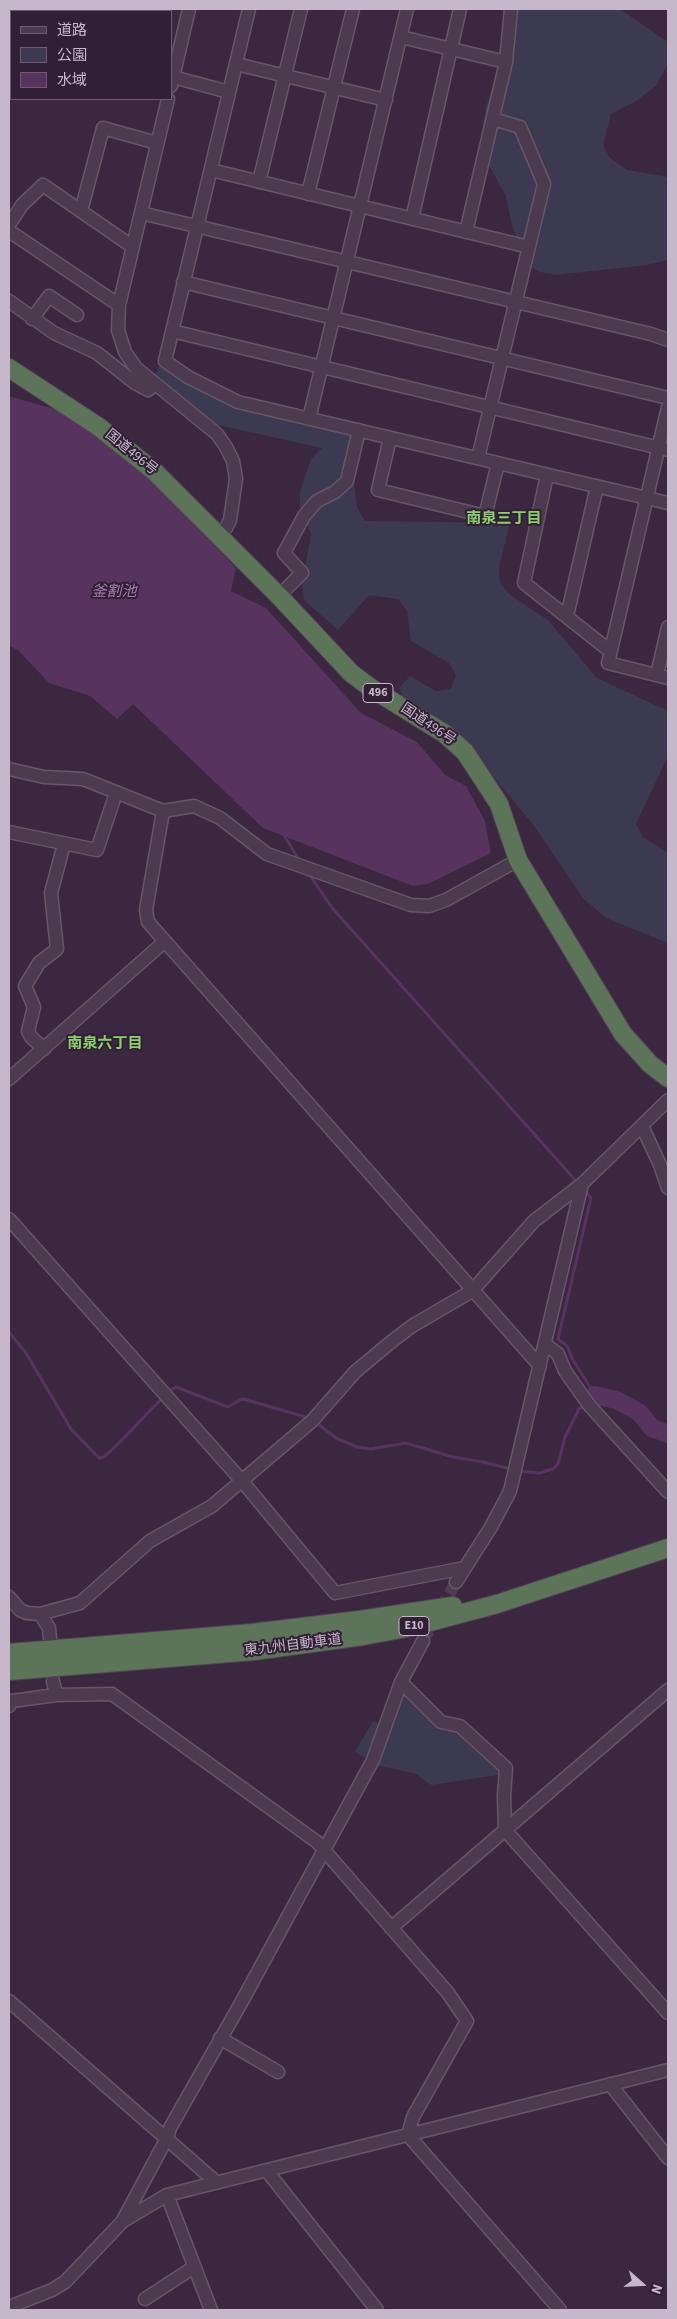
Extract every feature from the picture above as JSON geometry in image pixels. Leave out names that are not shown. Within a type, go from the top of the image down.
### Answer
[{"type":"highway","name":"国道496号","points":[[9,368],[99,427],[154,471],[279,596],[351,673],[371,688],[445,734],[465,752],[499,804],[518,860],[623,1034],[650,1064],[668,1078]]},
{"type":"highway","name":"東九州自動車道","points":[[9,1671],[244,1652],[324,1643],[412,1627],[453,1617],[569,1582],[668,1548]]},
{"type":"highway","name":"東九州自動車道","points":[[9,1653],[312,1627],[450,1606],[569,1582]]},
{"type":"street","points":[[189,9],[172,82],[230,92]]},
{"type":"street","points":[[249,9],[165,361],[188,377],[238,402],[668,503]]},
{"type":"street","points":[[259,182],[301,9]]},
{"type":"street","points":[[308,194],[353,9]]},
{"type":"street","points":[[309,418],[407,9]]},
{"type":"street","points":[[412,219],[460,9]]},
{"type":"street","points":[[466,232],[506,62],[511,9]]},
{"type":"street","points":[[401,37],[506,62]]},
{"type":"street","points":[[236,64],[386,100]]},
{"type":"street","points":[[168,100],[119,305],[118,330],[126,352],[136,368],[217,434],[233,461],[236,479],[234,503],[230,520],[218,535]]},
{"type":"street","points":[[478,458],[544,184],[520,128],[492,119]]},
{"type":"street","points":[[81,211],[103,128],[157,143]]},
{"type":"street","points":[[211,170],[529,247]]},
{"type":"street","points":[[9,225],[22,205],[43,185],[133,247]]},
{"type":"street","points":[[142,213],[651,334],[668,340]]},
{"type":"street","points":[[9,231],[119,305]]},
{"type":"street","points":[[183,282],[668,398]]},
{"type":"street","points":[[32,318],[48,296],[77,315]]},
{"type":"street","points":[[9,301],[54,333],[97,353],[135,383],[148,390],[156,384]]},
{"type":"street","points":[[172,331],[663,449]]},
{"type":"street","points":[[668,407],[663,449],[648,498],[608,663],[663,677],[668,627]]},
{"type":"street","points":[[279,596],[302,572],[284,553],[304,516],[317,501],[335,492],[347,481],[359,430]]},
{"type":"street","points":[[390,438],[378,490],[475,514],[485,516],[498,463]]},
{"type":"street","points":[[547,475],[524,583],[610,651]]},
{"type":"street","points":[[567,616],[597,486]]},
{"type":"street","points":[[9,768],[44,777],[83,779],[163,811],[194,806],[220,818],[267,854],[411,905],[429,906],[446,900],[518,860]]},
{"type":"street","points":[[9,832],[97,850],[116,793]]},
{"type":"street","points":[[163,811],[146,916],[148,922],[540,1366]]},
{"type":"street","points":[[44,1049],[31,1038],[28,1031],[34,1007],[25,986],[39,963],[57,949],[51,893],[64,844]]},
{"type":"street","points":[[9,1079],[164,942]]},
{"type":"street","points":[[9,1597],[20,1610],[27,1613],[40,1614],[80,1603],[150,1541],[212,1506],[312,1421],[355,1372],[391,1342],[412,1326],[472,1291],[534,1220],[582,1184],[668,1100]]},
{"type":"street","points":[[642,1126],[660,1165],[668,1188]]},
{"type":"street","points":[[456,1582],[491,1527],[510,1491],[582,1184]]},
{"type":"street","points":[[9,1219],[242,1481],[335,1593],[464,1568]]},
{"type":"street","points":[[545,1344],[558,1354],[565,1371],[589,1405],[668,1492]]},
{"type":"street","points":[[40,1614],[49,1628],[50,1639]]},
{"type":"street","points":[[9,2307],[52,2290],[65,2282],[122,2222],[167,2138],[170,2128],[373,1760],[401,1682],[423,1641]]},
{"type":"street","points":[[53,1681],[56,1694]]},
{"type":"street","points":[[401,1682],[441,1722],[460,1726],[506,1768],[504,1796],[505,1830],[668,2013]]},
{"type":"street","points":[[390,1928],[668,1690]]},
{"type":"street","points":[[9,1706],[12,1701],[56,1694],[112,1694],[317,1842],[448,1994],[467,2022],[413,2117],[408,2135]]},
{"type":"street","points":[[9,2001],[216,2182]]},
{"type":"street","points":[[220,2038],[278,2072]]},
{"type":"street","points":[[122,2222],[167,2195],[668,2070]]},
{"type":"street","points":[[610,2084],[668,2158]]},
{"type":"street","points":[[408,2135],[560,2310]]},
{"type":"street","points":[[267,2171],[377,2310]]},
{"type":"street","points":[[167,2195],[211,2310]]},
{"type":"street","points":[[145,2299],[194,2267]]},
{"type":"green space","points":[[517,9],[620,9],[668,42],[668,64],[656,86],[636,101],[611,114],[603,146],[610,158],[627,170],[668,177],[668,260],[647,265],[555,275],[540,272],[527,265],[512,225],[506,196],[481,151],[481,136],[486,107]]},
{"type":"green space","points":[[160,364],[223,401],[359,436],[353,477],[357,507],[365,521],[510,523],[499,567],[500,583],[510,595],[548,620],[597,678],[668,711],[668,756],[636,824],[643,837],[668,853],[668,943],[606,918],[583,898],[532,823],[464,743],[402,701],[400,687],[410,676],[436,691],[451,689],[456,675],[449,663],[411,641],[407,611],[398,599],[369,595],[338,630],[304,600],[302,583],[311,534],[300,506],[300,491],[311,459],[322,448],[218,425],[155,375]]},
{"type":"green space","points":[[401,1691],[441,1726],[458,1731],[500,1767],[498,1775],[431,1785],[416,1774],[376,1765]]},
{"type":"green space","points":[[373,1721],[383,1725],[369,1760],[355,1752]]},
{"type":"water","name":"釜割池","points":[[9,396],[64,412],[143,471],[236,568],[231,591],[266,608],[361,713],[417,742],[445,775],[466,786],[485,821],[491,853],[428,884],[413,886],[263,828],[133,704],[117,719],[90,696],[49,683],[18,650],[9,646]]},
{"type":"waterway","points":[[283,834],[300,861]]},
{"type":"waterway","points":[[309,874],[333,909],[577,1182]]},
{"type":"waterway","points":[[585,1191],[591,1198],[558,1339],[567,1346],[573,1360],[595,1395],[590,1400]]},
{"type":"waterway","points":[[9,1332],[26,1353],[71,1429],[99,1458],[104,1457],[120,1442],[164,1396]]},
{"type":"waterway","points":[[168,1392],[176,1387],[228,1407],[242,1399],[309,1418]]},
{"type":"waterway","points":[[595,1395],[616,1400],[639,1412],[652,1428],[668,1434]]},
{"type":"waterway","points":[[517,1471],[539,1473],[553,1469],[558,1464],[565,1437],[579,1409],[585,1404]]},
{"type":"waterway","points":[[314,1421],[336,1438],[357,1447],[371,1449],[406,1443],[453,1457],[511,1469]]},
{"type":"tunnel","points":[[423,1641],[456,1582]]},
{"type":"district","name":"南泉三丁目","points":[[504,520]]},
{"type":"district","name":"南泉六丁目","points":[[105,1045]]}]
